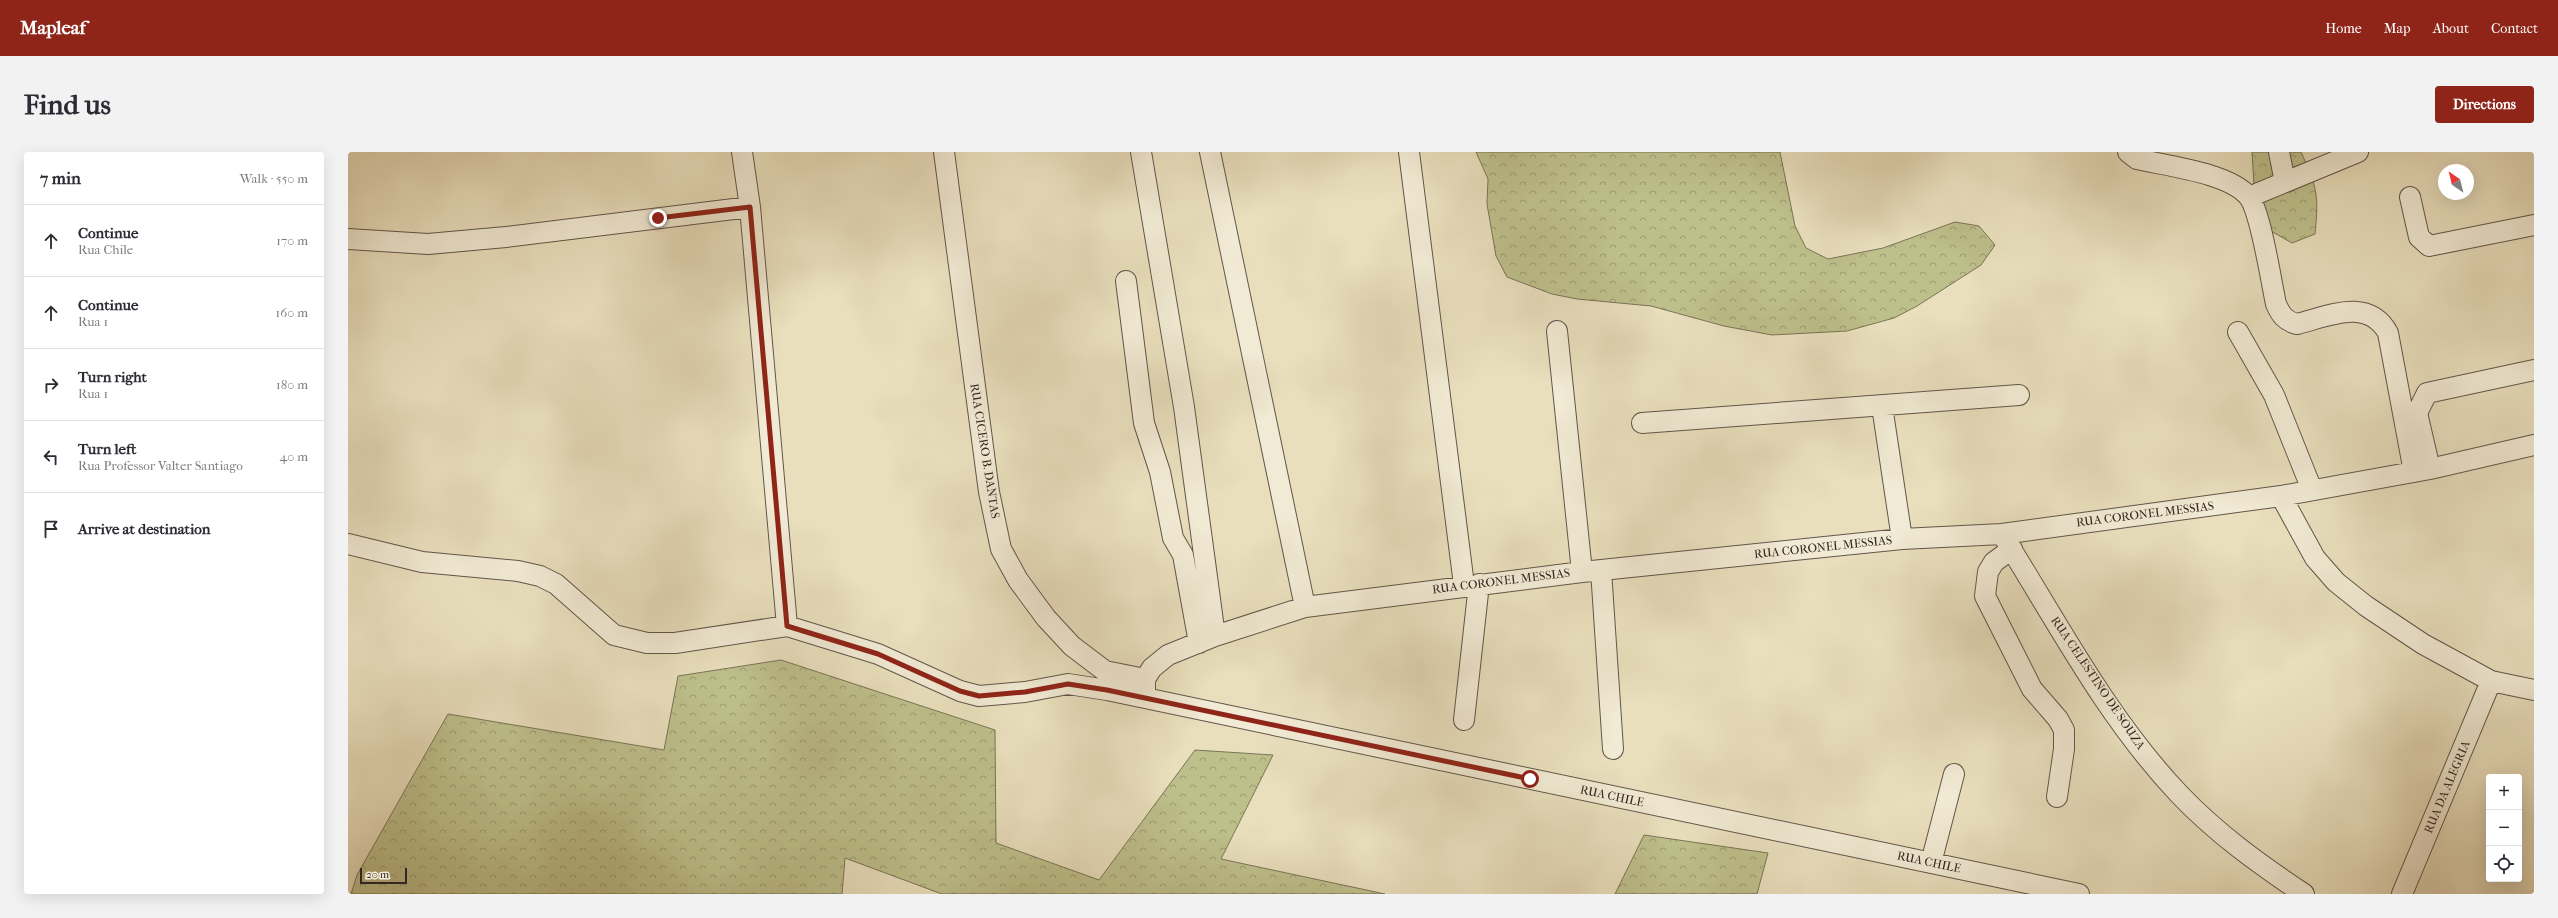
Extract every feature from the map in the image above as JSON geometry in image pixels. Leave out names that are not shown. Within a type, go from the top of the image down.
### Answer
[{"type":"street","points":[[742,152],[750,207],[787,626]]},
{"type":"street","name":"RUA CICERO B. DANTAS","points":[[944,152],[989,492],[1001,549],[1018,580],[1046,618],[1072,646],[1105,671],[1145,689]]},
{"type":"street","points":[[1141,152],[1184,407],[1207,639]]},
{"type":"street","points":[[1210,152],[1305,607]]},
{"type":"street","points":[[1409,152],[1471,584],[1464,720]]},
{"type":"street","points":[[2128,152],[2137,159],[2235,185],[2249,197],[2256,212],[2276,304],[2281,314],[2288,321],[2297,324],[2351,312],[2364,311],[2374,315],[2388,332],[2397,380],[2422,470]]},
{"type":"street","points":[[2279,152],[2285,182]]},
{"type":"street","points":[[2249,197],[2354,153]]},
{"type":"street","points":[[2410,197],[2419,237],[2429,246],[2534,225]]},
{"type":"street","points":[[348,239],[428,244],[514,236],[750,207]]},
{"type":"street","points":[[1126,281],[1144,423],[1160,472],[1173,538],[1183,555],[1207,639]]},
{"type":"street","points":[[1557,331],[1592,571],[1612,750]]},
{"type":"street","points":[[2238,332],[2274,395],[2312,490]]},
{"type":"street","points":[[2397,380],[2427,393],[2534,370]]},
{"type":"street","points":[[2422,470],[2417,412],[2427,393]]},
{"type":"street","points":[[1642,423],[1882,406],[2019,394]]},
{"type":"street","points":[[1882,406],[1902,539]]},
{"type":"street","name":"RUA CORONEL MESSIAS","points":[[1145,689],[1152,668],[1168,655],[1207,639],[1305,607],[1471,584],[1902,539],[2007,542],[2281,496],[2422,470],[2534,445]]},
{"type":"street","points":[[2281,496],[2315,558],[2336,582],[2366,606],[2423,644],[2492,681],[2534,690]]},
{"type":"street","points":[[2007,542],[1988,572],[1985,596],[2032,689],[2058,719],[2064,730],[2064,749],[2057,797]]},
{"type":"street","name":"RUA CELESTINO DE SOUZA","points":[[2007,542],[2112,708],[2152,762],[2179,794],[2252,860],[2304,894]]},
{"type":"street","points":[[348,544],[422,562],[518,571],[540,576],[556,584],[614,635],[647,643],[675,643],[787,626],[878,654],[960,691],[979,696],[1019,693],[1068,684],[1145,689]]},
{"type":"street","name":"RUA DA ALEGRIA","points":[[2402,894],[2492,681]]},
{"type":"street","name":"RUA CHILE","points":[[1145,689],[1931,863],[2079,894]]},
{"type":"street","points":[[1931,863],[1954,774]]},
{"type":"green space","points":[[1476,152],[1780,152],[1795,226],[1806,248],[1828,259],[1883,248],[1955,222],[1979,226],[1995,245],[1981,265],[1917,306],[1894,318],[1847,331],[1772,335],[1724,326],[1651,306],[1577,299],[1552,294],[1507,277],[1496,256],[1487,204],[1488,179]]},
{"type":"green space","points":[[2252,152],[2301,152],[2314,183],[2316,192],[2317,210],[2315,234],[2292,243],[2271,231],[2254,185]]},
{"type":"green space","points":[[781,660],[995,730],[996,843],[1099,880],[1195,750],[1273,755],[1221,859],[1385,894],[942,894],[845,858],[842,894],[351,894],[357,875],[448,714],[664,750],[678,676]]},
{"type":"green space","points":[[1644,835],[1768,853],[1757,894],[1615,894]]},
{"type":"route","points":[[658,218],[750,207],[787,626],[878,654],[960,691],[979,696],[1025,692],[1068,684],[1107,690],[1530,779]]}]
